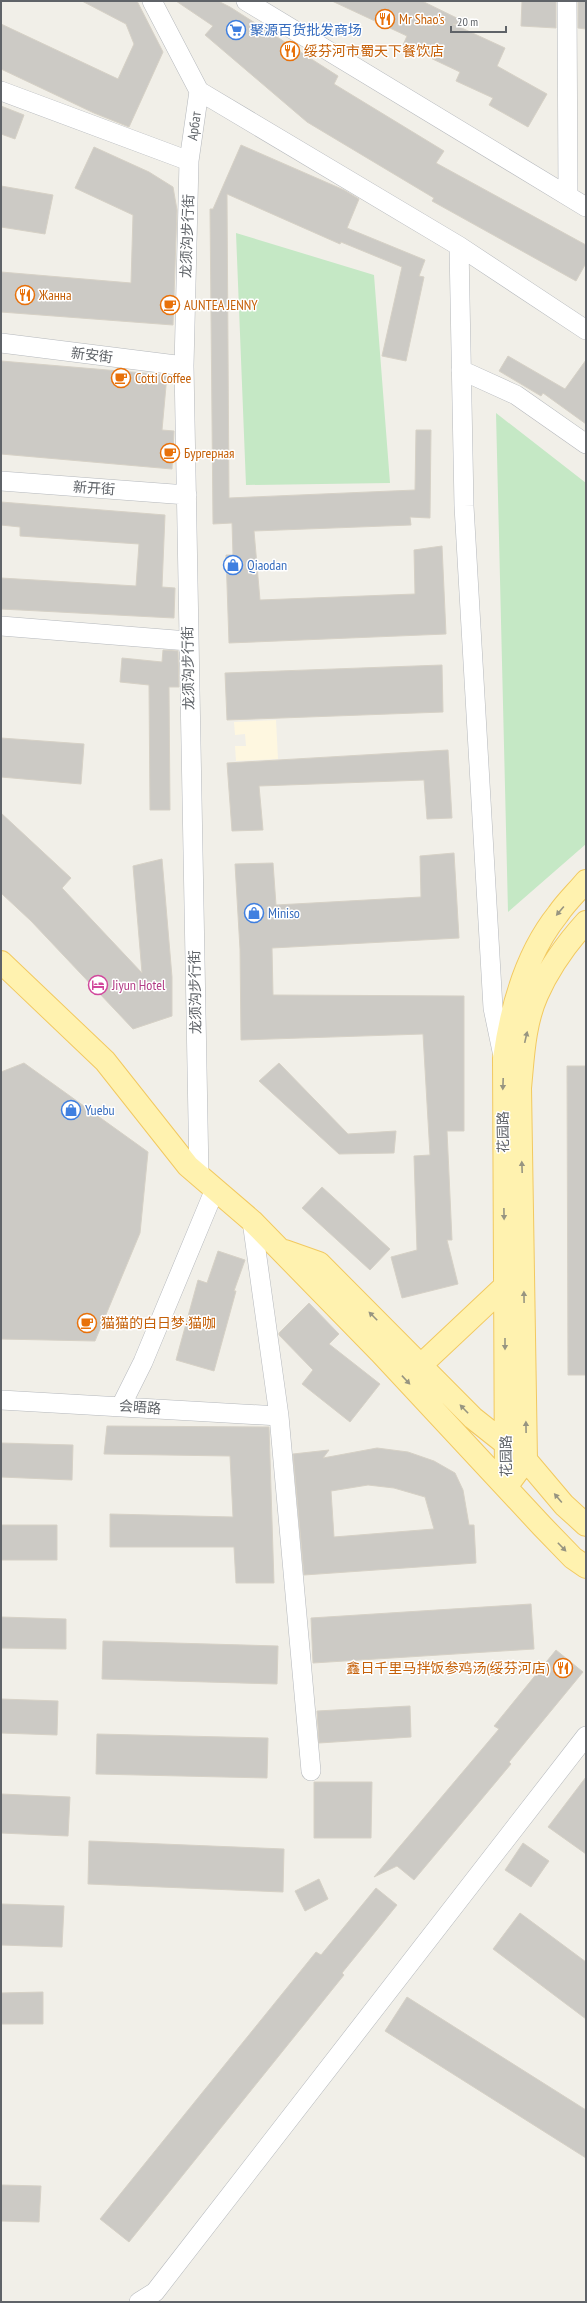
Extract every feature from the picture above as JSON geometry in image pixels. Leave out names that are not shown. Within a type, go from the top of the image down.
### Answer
[{"type":"main road","name":"花园路","points":[[506,1487],[504,1059],[514,1003],[525,972],[542,937],[557,914],[586,881]]},
{"type":"main road","name":"花园路","points":[[506,1487],[526,1460],[520,1088],[524,1042],[536,996],[566,943],[586,922]]},
{"type":"main road","points":[[1,962],[105,1061],[188,1166],[252,1221],[380,1352],[574,1558],[586,1567]]},
{"type":"main road","points":[[280,1250],[318,1263],[473,1418],[526,1460],[564,1505],[586,1525]]},
{"type":"main road","points":[[421,1365],[505,1286]]},
{"type":"street","points":[[152,1],[199,91],[458,246],[586,330]]},
{"type":"street","points":[[246,1],[586,207]]},
{"type":"street","points":[[567,1],[568,196]]},
{"type":"street","points":[[1,91],[189,161]]},
{"type":"street","name":"Арбат","points":[[189,161],[199,91]]},
{"type":"street","name":"龙须沟步行街","points":[[189,161],[184,366],[188,640],[207,1182]]},
{"type":"street","points":[[458,246],[464,506],[493,1008],[504,1059]]},
{"type":"street","name":"新安街","points":[[1,343],[184,366]]},
{"type":"street","points":[[461,370],[516,394],[586,444]]},
{"type":"street","name":"新开街","points":[[1,481],[187,494]]},
{"type":"street","points":[[1,626],[188,640]]},
{"type":"street","points":[[121,1406],[144,1362],[207,1182]]},
{"type":"street","points":[[252,1221],[279,1416],[311,1771]]},
{"type":"street","name":"会晤路","points":[[1,1400],[279,1416]]},
{"type":"street","points":[[139,2302],[155,2292],[586,1736]]},
{"type":"shaded area","points":[[276,720],[278,759],[236,761],[235,746],[246,746],[245,734],[235,735],[234,722]]},
{"type":"green space","points":[[236,233],[374,275],[390,483],[246,485]]},
{"type":"green space","points":[[496,413],[586,483],[586,844],[508,912]]},
{"type":"building","points":[[82,1],[137,1],[163,52],[129,127],[94,113],[1,69],[1,24],[118,79],[134,44],[126,24]]},
{"type":"building","points":[[176,1],[218,1],[230,7],[338,76],[334,84],[444,151],[436,163],[586,245],[586,263],[576,281],[432,201],[434,198],[307,122],[205,35],[213,26]]},
{"type":"building","points":[[332,1],[422,1],[471,25],[453,24],[505,48],[497,66],[547,94],[528,127],[489,105],[493,98],[456,81],[460,72],[403,45],[407,36]]},
{"type":"building","points":[[522,1],[556,1],[556,28],[521,26]]},
{"type":"building","points":[[578,1],[586,1],[586,29],[578,28]]},
{"type":"building","points":[[1,106],[24,115],[15,139],[1,134]]},
{"type":"building","points":[[241,145],[344,190],[359,199],[347,228],[425,260],[419,276],[424,277],[406,361],[382,356],[402,267],[341,242],[340,244],[227,194],[229,498],[415,490],[416,430],[431,430],[430,518],[410,517],[411,525],[254,531],[260,600],[415,594],[414,550],[442,546],[446,634],[229,643],[226,555],[233,555],[232,523],[213,524],[210,209],[213,209]]},
{"type":"building","points":[[94,147],[149,172],[173,187],[177,210],[173,325],[1,312],[1,272],[131,283],[133,215],[75,188]]},
{"type":"building","points":[[1,186],[53,195],[45,234],[1,227]]},
{"type":"building","points":[[508,356],[565,389],[586,360],[586,424],[543,393],[541,396],[499,371]]},
{"type":"building","points":[[1,361],[167,375],[162,430],[174,431],[172,469],[1,454]]},
{"type":"building","points":[[1,502],[165,515],[162,587],[175,588],[174,618],[1,609],[1,578],[136,586],[139,544],[20,536],[20,527],[1,525]]},
{"type":"building","points":[[163,650],[178,651],[179,687],[169,687],[170,810],[150,810],[149,685],[120,682],[122,658],[162,662]]},
{"type":"building","points":[[442,665],[443,712],[227,720],[225,673]]},
{"type":"building","points":[[1,738],[84,744],[81,784],[1,777]]},
{"type":"building","points":[[448,750],[452,818],[427,819],[424,780],[259,786],[263,830],[232,831],[227,763]]},
{"type":"building","points":[[1,813],[71,878],[62,888],[142,973],[133,866],[162,859],[172,977],[172,1016],[133,1029],[31,921],[1,893]]},
{"type":"building","points":[[454,853],[459,938],[272,948],[273,995],[464,996],[464,1131],[447,1131],[452,1240],[447,1240],[458,1284],[402,1298],[391,1257],[417,1250],[414,1156],[430,1155],[423,1034],[241,1040],[240,949],[235,864],[273,863],[276,905],[421,897],[420,856]]},
{"type":"building","points":[[24,1063],[148,1152],[140,1233],[95,1341],[1,1339],[1,1072]]},
{"type":"building","points":[[279,1063],[348,1134],[396,1131],[394,1153],[339,1154],[259,1081]]},
{"type":"building","points":[[567,1066],[586,1066],[586,1375],[568,1375]]},
{"type":"building","points":[[322,1187],[390,1249],[370,1270],[302,1208]]},
{"type":"building","points":[[218,1251],[245,1260],[234,1291],[236,1291],[214,1371],[176,1360],[198,1280],[207,1283]]},
{"type":"building","points":[[309,1303],[339,1334],[329,1344],[380,1384],[350,1422],[302,1384],[313,1370],[279,1335],[279,1333]]},
{"type":"building","points":[[107,1426],[269,1427],[274,1583],[236,1583],[234,1547],[110,1547],[110,1514],[233,1517],[230,1456],[104,1454]]},
{"type":"building","points":[[1,1443],[73,1445],[72,1480],[1,1477]]},
{"type":"building","points":[[377,1448],[408,1452],[434,1461],[455,1473],[463,1490],[469,1525],[474,1525],[476,1563],[304,1575],[293,1454],[329,1450],[323,1458]],"holes":[[[368,1485],[394,1488],[425,1497],[434,1529],[334,1537],[331,1491]]]},
{"type":"building","points":[[1,1525],[57,1525],[57,1560],[1,1560]]},
{"type":"building","points":[[531,1604],[534,1649],[313,1663],[311,1618]]},
{"type":"building","points":[[1,1617],[66,1619],[66,1649],[1,1648]]},
{"type":"building","points":[[103,1641],[278,1646],[277,1684],[102,1679]]},
{"type":"building","points":[[556,1650],[583,1672],[509,1762],[511,1764],[414,1880],[397,1866],[374,1877],[499,1729],[494,1726]]},
{"type":"building","points":[[1,1699],[58,1701],[57,1735],[1,1733]]},
{"type":"building","points":[[410,1706],[411,1737],[319,1743],[317,1711]]},
{"type":"building","points":[[97,1734],[268,1738],[267,1778],[96,1774]]},
{"type":"building","points":[[586,1777],[586,1854],[548,1827]]},
{"type":"building","points":[[314,1782],[372,1782],[371,1838],[314,1838]]},
{"type":"building","points":[[1,1794],[70,1797],[68,1836],[1,1833]]},
{"type":"building","points":[[89,1841],[284,1849],[283,1892],[88,1884]]},
{"type":"building","points":[[523,1843],[549,1861],[531,1887],[505,1870]]},
{"type":"building","points":[[319,1879],[328,1899],[305,1911],[295,1891]]},
{"type":"building","points":[[376,1888],[397,1905],[342,1973],[344,1975],[129,2242],[100,2219],[316,1952],[321,1955]]},
{"type":"building","points":[[1,1904],[64,1906],[62,1947],[1,1945]]},
{"type":"building","points":[[520,1913],[586,1962],[586,2019],[493,1949]]},
{"type":"building","points":[[43,1992],[43,2024],[1,2024],[1,1993]]},
{"type":"building","points":[[407,1997],[586,2110],[586,2158],[385,2031]]},
{"type":"building","points":[[1,2185],[41,2186],[39,2222],[1,2221]]},
{"type":"place","name":"Mr Shao's","points":[[385,19]]},
{"type":"place","name":"聚源百货批发商场","points":[[236,30]]},
{"type":"place","name":"绥芬河市蜀天下餐饮店","points":[[290,51]]},
{"type":"place","name":"Жанна","points":[[25,295]]},
{"type":"place","name":"AUNTEA JENNY","points":[[170,305]]},
{"type":"place","name":"Cotti Coffee","points":[[121,378]]},
{"type":"place","name":"Бургерная","points":[[170,453]]},
{"type":"place","name":"Qiaodan","points":[[233,565]]},
{"type":"place","name":"Miniso","points":[[254,913]]},
{"type":"place","name":"Jiyun Hotel","points":[[98,985]]},
{"type":"place","name":"Yuebu","points":[[71,1110]]},
{"type":"place","name":"猫猫的白日梦·猫咖","points":[[87,1323]]},
{"type":"place","name":"鑫日千里马拌饭参鸡汤(绥芬河店)","points":[[563,1668]]}]
